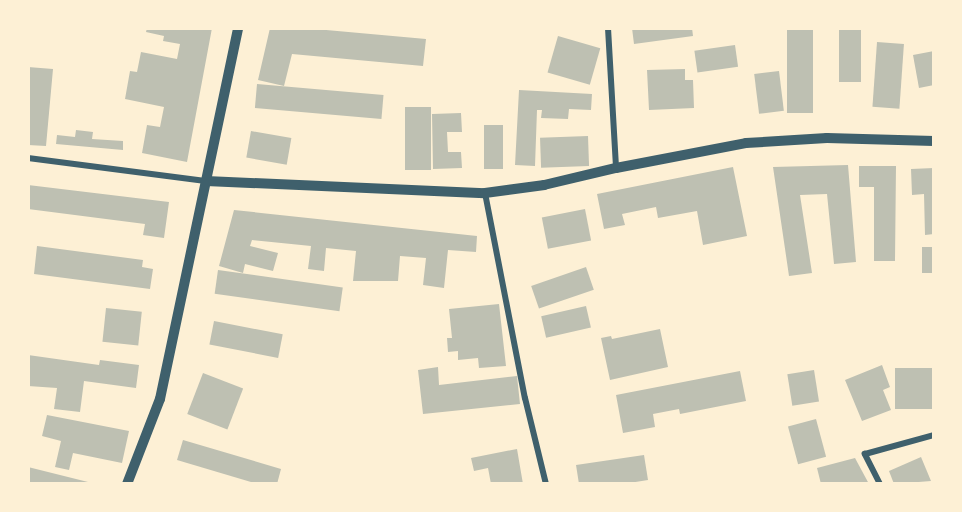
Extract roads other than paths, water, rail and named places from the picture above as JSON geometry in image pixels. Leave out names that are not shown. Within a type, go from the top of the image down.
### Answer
[{"type":"street","points":[[127,483],[160,399],[238,28]]},
{"type":"street","points":[[608,28],[616,168]]},
{"type":"street","points":[[28,158],[206,181],[485,193],[544,185],[616,168],[746,143],[827,138],[933,141]]},
{"type":"street","points":[[485,193],[525,398],[546,483]]},
{"type":"street","points":[[880,483],[865,454],[933,435]]}]
